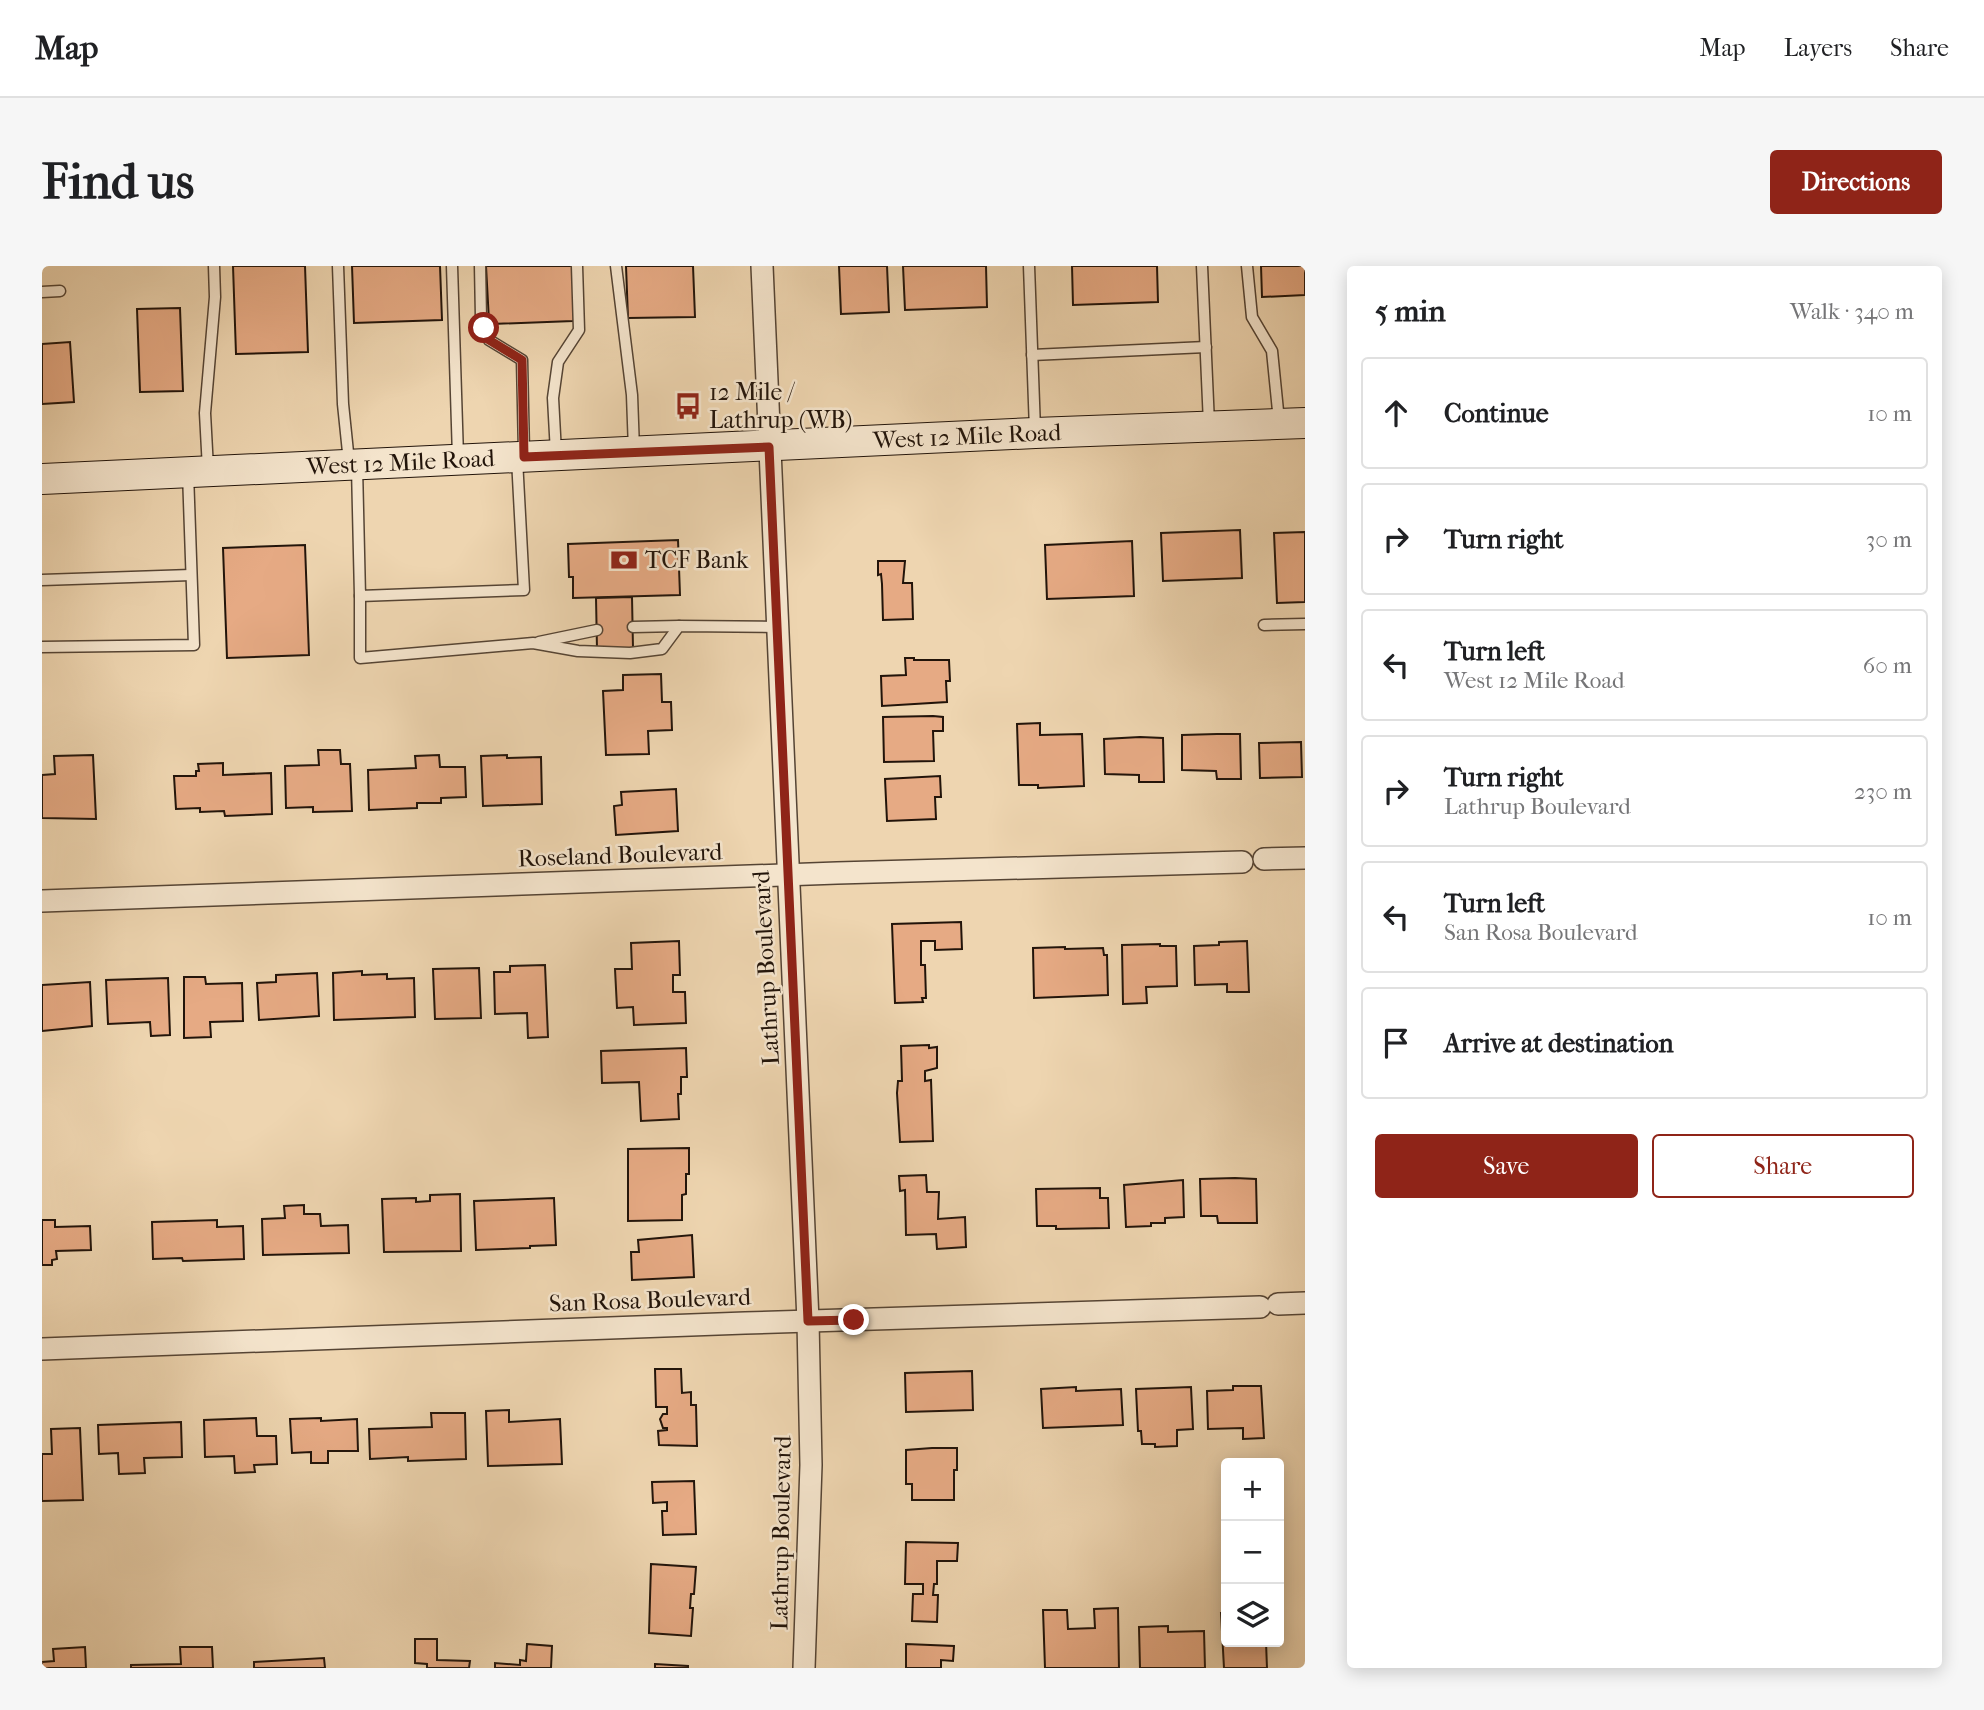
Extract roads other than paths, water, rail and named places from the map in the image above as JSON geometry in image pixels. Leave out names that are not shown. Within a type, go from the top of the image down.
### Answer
[{"type":"main road","name":"West 12 Mile Road","points":[[42,480],[1292,423]]},
{"type":"street","name":"Lathrup Boulevard","points":[[762,266],[808,1321],[811,1465],[804,1668]]},
{"type":"street","points":[[1265,859],[1305,858]]},
{"type":"street","name":"Roseland Boulevard","points":[[42,901],[787,874],[1242,862]]},
{"type":"street","name":"San Rosa Boulevard","points":[[42,1349],[1305,1303]]},
{"type":"lane","points":[[42,648],[194,645],[191,575],[215,297],[214,266]]},
{"type":"lane","points":[[338,266],[343,404],[353,464],[360,596],[360,658],[533,643],[597,630]]},
{"type":"lane","points":[[452,266],[458,460]]},
{"type":"lane","points":[[360,596],[524,590],[522,360],[489,340],[481,318],[480,266]]},
{"type":"lane","points":[[556,456],[553,398],[558,362],[579,330],[577,266]]},
{"type":"lane","points":[[616,266],[632,395],[634,453]]},
{"type":"lane","points":[[1029,266],[1035,433]]},
{"type":"lane","points":[[1202,266],[1209,426]]},
{"type":"lane","points":[[1247,266],[1251,317],[1272,351],[1292,423]]},
{"type":"lane","points":[[42,292],[60,291]]},
{"type":"lane","points":[[1032,355],[1206,347]]},
{"type":"lane","points":[[42,580],[191,575]]},
{"type":"lane","points":[[1265,625],[1305,624]]},
{"type":"lane","points":[[533,643],[578,651],[630,653],[662,649],[679,626]]},
{"type":"lane","points":[[633,627],[777,627]]},
{"type":"place","name":"12 Mile / Lathrup (WB)","points":[[688,406]]},
{"type":"place","name":"TCF Bank","points":[[624,560]]}]
